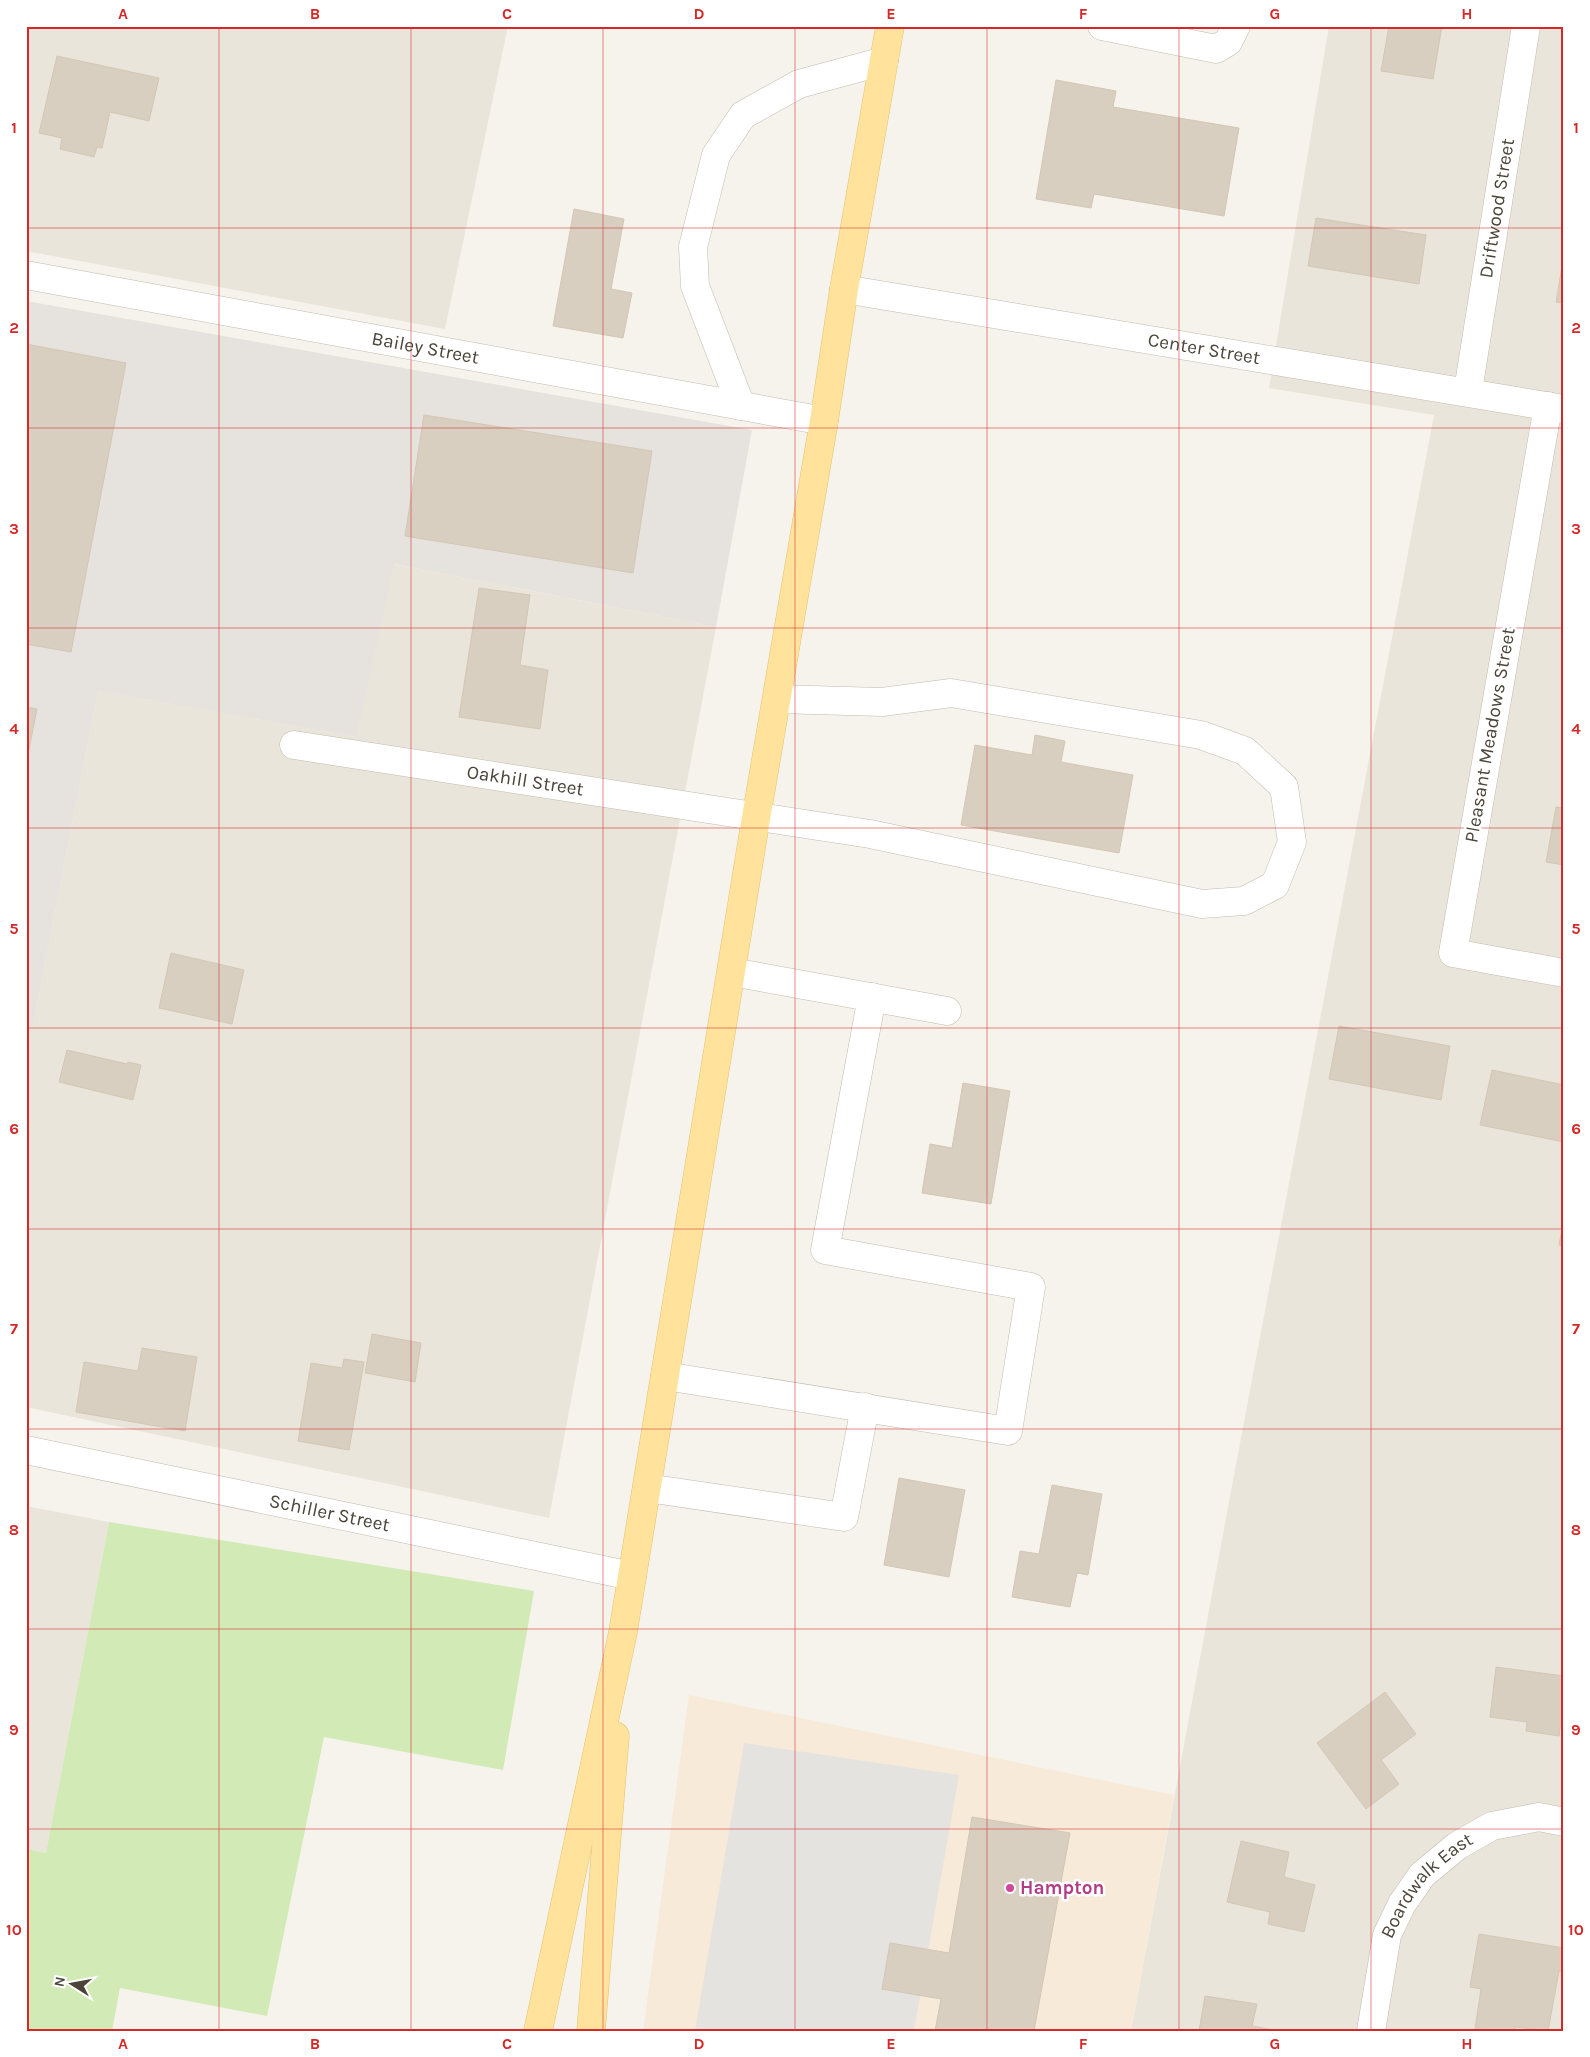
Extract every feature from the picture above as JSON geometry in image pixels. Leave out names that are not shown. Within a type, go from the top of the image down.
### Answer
[{"type":"main road","points":[[538,2031],[623,1632],[756,818],[890,26]]},
{"type":"main road","points":[[592,2031],[623,1632]]},
{"type":"street","points":[[1102,26],[1216,49],[1228,42],[1236,26]]},
{"type":"street","name":"Driftwood Street","points":[[1468,391],[1526,26]]},
{"type":"street","points":[[741,406],[695,286],[693,246],[716,155],[743,116],[800,84],[884,61]]},
{"type":"street","name":"Bailey Street","points":[[26,275],[824,421]]},
{"type":"street","name":"Center Street","points":[[844,289],[1556,407]]},
{"type":"street","name":"Pleasant Meadows Street","points":[[1556,407],[1452,952],[1564,973]]},
{"type":"street","name":"Oakhill Street","points":[[294,745],[756,818],[870,834],[1202,904],[1244,901],[1275,885],[1292,842],[1284,787],[1245,751],[1200,735],[951,693],[882,702],[777,699]]},
{"type":"street","points":[[732,972],[946,1011]]},
{"type":"street","points":[[665,1376],[865,1406],[1008,1431],[1031,1287],[824,1250],[872,997]]},
{"type":"street","points":[[647,1488],[844,1517],[865,1406]]},
{"type":"street","name":"Schiller Street","points":[[26,1450],[632,1576]]},
{"type":"street","name":"Boardwalk East","points":[[1371,2031],[1387,1935],[1402,1904],[1422,1875],[1457,1846],[1492,1826],[1539,1818],[1564,1822]]},
{"type":"shaded area","points":[[26,26],[508,26],[445,329],[26,251]]},
{"type":"shaded area","points":[[1329,26],[1564,26],[1564,2031],[1131,2031],[1434,415],[1269,388]]},
{"type":"shaded area","points":[[26,301],[752,430],[716,627],[394,564],[357,737],[98,691],[26,1062]]},
{"type":"shaded area","points":[[393,564],[716,627],[549,1518],[26,1407],[26,1062],[98,691],[357,737]]},
{"type":"shaded area","points":[[26,1506],[109,1522],[46,1853],[26,1849]]},
{"type":"shaded area","points":[[689,1695],[1174,1795],[1131,2031],[643,2031]]},
{"type":"shaded area","points":[[744,1743],[959,1775],[914,2031],[695,2031]]},
{"type":"green space","points":[[109,1522],[534,1591],[503,1770],[324,1737],[267,2016],[120,1988],[112,2031],[26,2031],[26,1849],[46,1853]]},
{"type":"building","points":[[1389,26],[1442,26],[1433,79],[1381,71]]},
{"type":"building","points":[[57,56],[159,78],[149,121],[110,112],[102,148],[97,147],[94,157],[60,149],[62,138],[39,133]]},
{"type":"building","points":[[1056,80],[1116,91],[1113,107],[1239,128],[1224,216],[1094,194],[1091,208],[1036,199]]},
{"type":"building","points":[[574,209],[624,219],[611,289],[632,293],[623,338],[553,326]]},
{"type":"building","points":[[1316,218],[1426,235],[1419,284],[1308,266]]},
{"type":"building","points":[[1564,254],[1564,303],[1556,302]]},
{"type":"building","points":[[26,344],[126,363],[71,652],[26,644]]},
{"type":"building","points":[[424,415],[652,451],[633,573],[405,536]]},
{"type":"building","points":[[479,588],[530,595],[520,665],[548,670],[540,729],[459,717]]},
{"type":"building","points":[[26,707],[37,709],[26,764]]},
{"type":"building","points":[[1035,735],[1065,741],[1061,762],[1133,775],[1119,853],[961,825],[975,745],[1032,755]]},
{"type":"building","points":[[1556,807],[1564,808],[1564,865],[1546,862]]},
{"type":"building","points":[[171,953],[244,970],[232,1024],[159,1008]]},
{"type":"building","points":[[1339,1026],[1450,1046],[1441,1100],[1329,1079]]},
{"type":"building","points":[[67,1050],[127,1064],[128,1062],[141,1065],[133,1100],[59,1082]]},
{"type":"building","points":[[1492,1070],[1564,1085],[1564,1142],[1480,1125]]},
{"type":"building","points":[[963,1083],[1010,1091],[991,1204],[922,1193],[930,1144],[952,1148]]},
{"type":"building","points":[[1564,1219],[1564,1246],[1559,1245]]},
{"type":"building","points":[[372,1334],[421,1343],[415,1382],[365,1373]]},
{"type":"building","points":[[142,1348],[197,1357],[185,1431],[76,1412],[84,1362],[138,1371]]},
{"type":"building","points":[[344,1359],[364,1362],[349,1450],[298,1441],[311,1363],[342,1368]]},
{"type":"building","points":[[899,1478],[965,1490],[949,1577],[884,1565]]},
{"type":"building","points":[[1052,1485],[1102,1494],[1088,1575],[1077,1573],[1070,1607],[1012,1597],[1020,1551],[1039,1554]]},
{"type":"building","points":[[1496,1667],[1564,1676],[1564,1703],[1559,1736],[1526,1731],[1527,1722],[1490,1717]]},
{"type":"building","points":[[1385,1692],[1416,1734],[1381,1760],[1399,1784],[1366,1809],[1317,1743]]},
{"type":"building","name":"Hampton","points":[[972,1817],[1070,1833],[1034,2031],[935,2031],[941,1999],[882,1989],[890,1943],[949,1953]]},
{"type":"building","points":[[1241,1841],[1289,1852],[1284,1877],[1315,1885],[1304,1932],[1268,1924],[1270,1912],[1227,1902]]},
{"type":"building","points":[[1479,1934],[1564,1948],[1564,1972],[1559,1971],[1548,2031],[1516,2027],[1515,2031],[1475,2029],[1481,1989],[1470,1987]]},
{"type":"building","points":[[1205,1996],[1257,2004],[1252,2026],[1279,2031],[1199,2031]]},
{"type":"place","name":"Hampton","points":[[1010,1888]]}]
